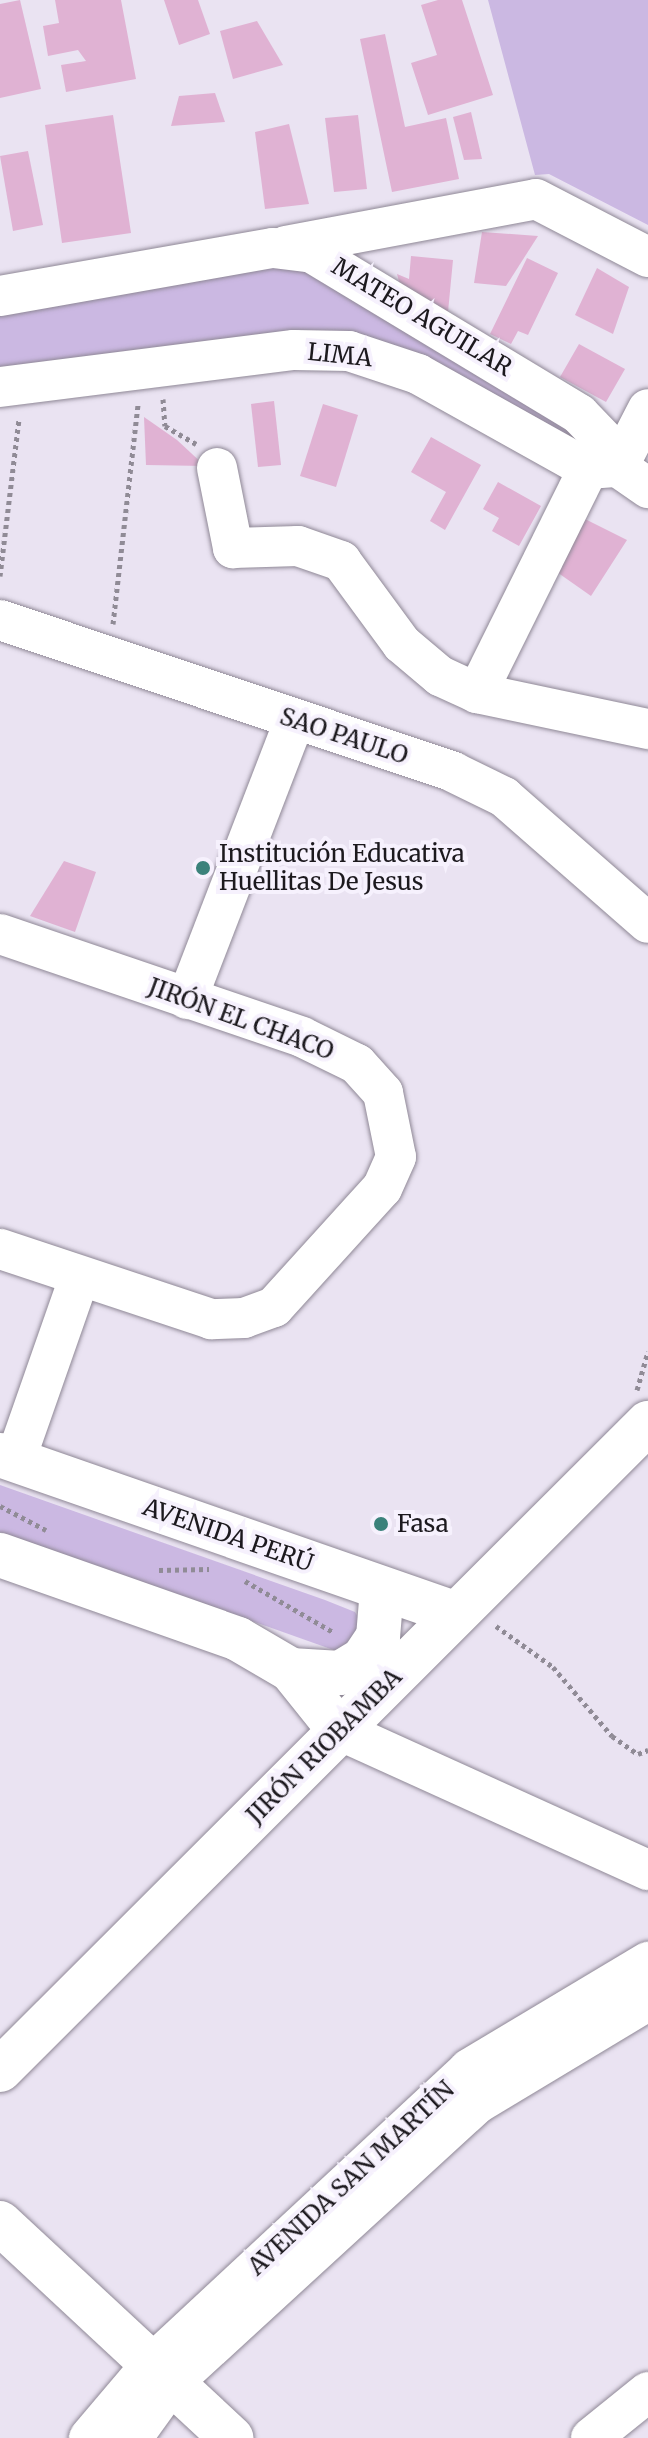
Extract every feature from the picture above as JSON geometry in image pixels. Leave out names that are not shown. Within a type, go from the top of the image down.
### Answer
[{"type":"main road","name":"JIRÓN RIOBAMBA","points":[[0,2070],[648,1423]]},
{"type":"main road","name":"AVENIDA PERÚ","points":[[8,1458],[382,1589],[460,1610]]},
{"type":"main road","points":[[0,1555],[238,1639],[291,1670],[339,1730]]},
{"type":"main road","points":[[291,1670],[340,1673],[363,1659],[378,1637],[382,1589]]},
{"type":"main road","points":[[0,2223],[231,2438]]},
{"type":"street","points":[[273,248],[536,199],[648,257]]},
{"type":"street","name":"MATEO AGUILAR","points":[[0,296],[273,248],[312,253],[359,276],[567,406],[598,429],[618,475]]},
{"type":"street","name":"LIMA","points":[[11,386],[294,350],[381,358],[618,475]]},
{"type":"street","points":[[477,693],[618,475],[648,409]]},
{"type":"street","points":[[217,468],[233,548],[298,546],[341,561],[402,644],[440,676],[477,693],[648,729]]},
{"type":"street","name":"SAO PAULO","points":[[0,620],[295,719],[504,797],[648,923]]},
{"type":"street","points":[[187,999],[295,719]]},
{"type":"street","name":"JIRÓN EL CHACO","points":[[0,934],[302,1037],[357,1064],[377,1083],[395,1136],[395,1164],[356,1218],[274,1307],[244,1318],[211,1319],[79,1278],[0,1249]]},
{"type":"street","points":[[8,1458],[79,1278]]},
{"type":"street","points":[[339,1730],[648,1870]]},
{"type":"street","name":"AVENIDA SAN MARTÍN","points":[[132,2438],[161,2375],[469,2069],[648,1962]]},
{"type":"street","name":"AVENIDA SAN MARTÍN","points":[[89,2438],[478,2103],[648,2001]]},
{"type":"street","points":[[591,2438],[648,2392]]},
{"type":"path","points":[[148,368],[165,426],[217,456],[217,468]]},
{"type":"path","points":[[109,657],[148,368]]},
{"type":"path","points":[[0,576],[11,386]]},
{"type":"path","points":[[0,1506],[31,1517],[56,1538]]},
{"type":"path","points":[[155,1571],[221,1572]]},
{"type":"path","points":[[229,1574],[333,1632]]},
{"type":"path","points":[[460,1610],[553,1667],[612,1736],[638,1754],[648,1750]]},
{"type":"shaded area","points":[[488,0],[648,0],[648,225],[549,174],[535,175]]},
{"type":"shaded area","points":[[289,261],[597,432],[590,448],[413,352],[0,375],[0,307]]},
{"type":"shaded area","points":[[0,1485],[325,1600],[355,1612],[362,1623],[342,1653],[0,1532]]},
{"type":"building","points":[[20,0],[41,89],[0,98],[0,4]]},
{"type":"building","points":[[55,0],[121,0],[136,79],[66,92],[61,65],[86,61],[78,50],[48,56],[43,26],[59,23]]},
{"type":"building","points":[[164,0],[198,0],[210,34],[179,45]]},
{"type":"building","points":[[438,0],[462,0],[493,95],[428,115],[411,63],[437,55],[421,5]]},
{"type":"building","points":[[257,21],[283,65],[233,79],[220,31]]},
{"type":"building","points":[[385,34],[405,127],[446,118],[459,179],[392,192],[360,39]]},
{"type":"building","points":[[215,93],[225,122],[171,126],[179,96]]},
{"type":"building","points":[[471,112],[482,159],[464,160],[453,117]]},
{"type":"building","points":[[113,115],[131,233],[62,243],[45,125]]},
{"type":"building","points":[[358,115],[367,189],[334,192],[325,118]]},
{"type":"building","points":[[289,124],[309,204],[265,209],[255,132]]},
{"type":"building","points":[[28,151],[43,225],[13,231],[0,156]]},
{"type":"building","points":[[482,232],[538,236],[506,286],[474,283]]},
{"type":"building","points":[[411,256],[453,260],[448,312],[400,285],[397,274],[409,279]]},
{"type":"building","points":[[527,258],[558,273],[528,335],[518,331],[511,344],[490,334]]},
{"type":"building","points":[[597,268],[629,287],[613,334],[575,315]]},
{"type":"building","points":[[579,344],[625,369],[606,402],[560,377]]},
{"type":"building","points":[[274,401],[281,465],[258,467],[251,404]]},
{"type":"building","points":[[323,404],[358,415],[336,487],[300,476]]},
{"type":"building","points":[[144,417],[177,440],[205,466],[146,465]]},
{"type":"building","points":[[431,437],[481,465],[445,530],[430,521],[446,492],[411,472]]},
{"type":"building","points":[[498,482],[541,506],[519,546],[492,531],[499,518],[483,509]]},
{"type":"building","points":[[583,518],[627,540],[591,596],[554,570]]},
{"type":"building","points":[[64,861],[96,872],[75,932],[30,916]]},
{"type":"place","name":"Institución Educativa Huellitas De Jesus","points":[[203,868]]},
{"type":"place","name":"Fasa","points":[[381,1524]]}]
